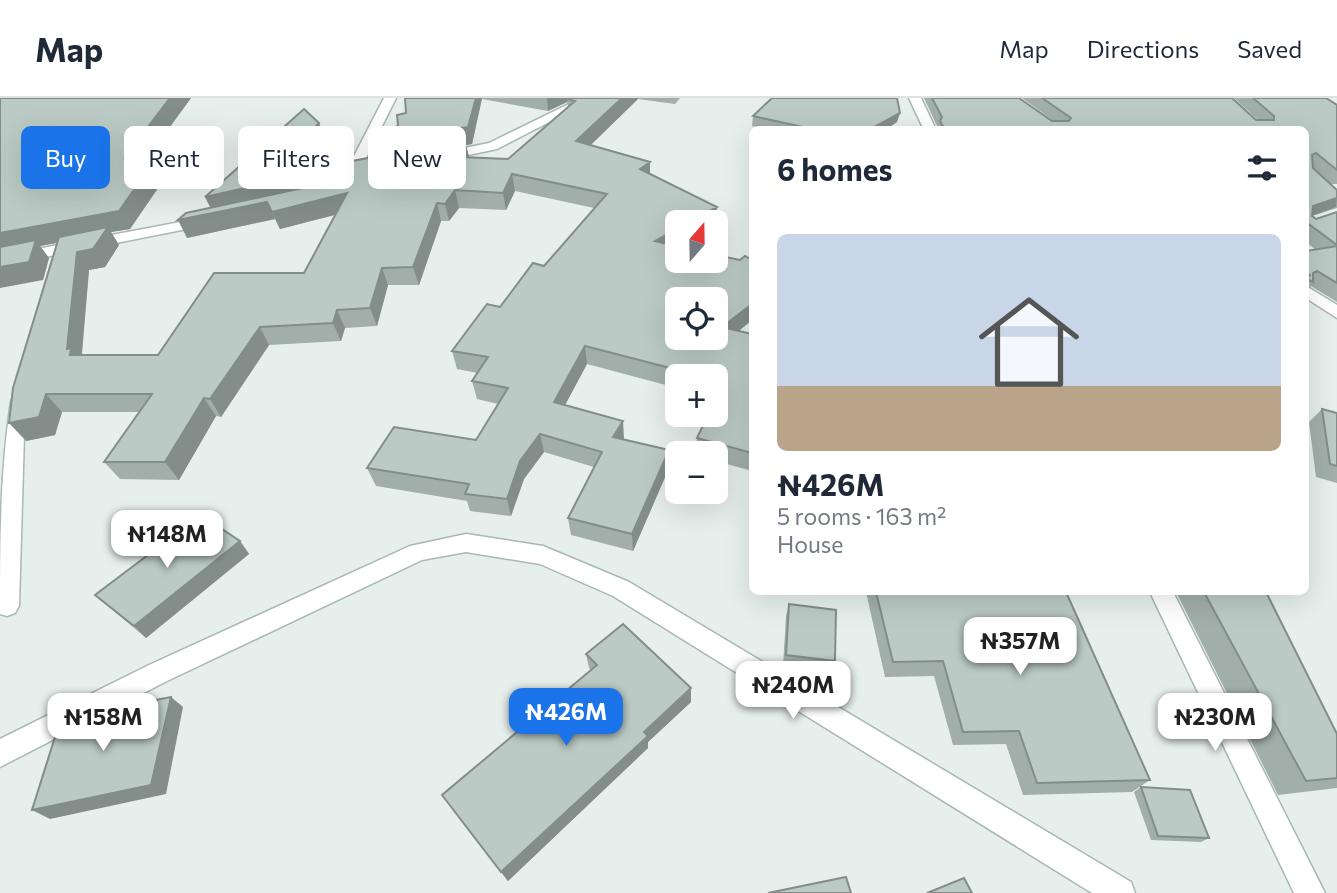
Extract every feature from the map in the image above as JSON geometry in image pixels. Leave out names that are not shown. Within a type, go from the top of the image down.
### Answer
[{"type":"street","points":[[354,174],[358,171],[376,118],[390,98]]},
{"type":"street","points":[[466,151],[493,146],[590,98]]},
{"type":"street","points":[[915,98],[928,126]]},
{"type":"street","points":[[0,261],[221,218]]},
{"type":"street","points":[[56,275],[63,248]]},
{"type":"street","points":[[1309,293],[1337,313]]},
{"type":"street","points":[[7,607],[14,435],[26,380]]},
{"type":"street","points":[[0,754],[158,673],[418,552],[466,543],[543,555],[621,589],[1120,893]]},
{"type":"street","points":[[1162,595],[1310,893]]},
{"type":"building","points":[[0,98],[170,98],[149,126],[124,126],[124,189],[134,189],[119,211],[0,233]]},
{"type":"building","points":[[405,98],[476,98],[468,127],[397,126],[397,115],[406,113]]},
{"type":"building","points":[[622,98],[576,141],[650,162],[640,169],[717,207],[711,210],[665,210],[665,236],[655,241],[665,243],[665,273],[728,273],[728,258],[740,260],[745,256],[749,258],[749,306],[728,322],[728,287],[665,287],[665,350],[728,350],[728,328],[749,333],[749,452],[728,446],[728,441],[697,438],[702,427],[728,427],[728,364],[665,364],[665,367],[585,346],[554,402],[623,421],[613,437],[665,449],[665,459],[632,534],[568,518],[602,452],[540,434],[520,461],[507,499],[465,494],[469,484],[367,468],[394,427],[476,440],[508,388],[472,381],[488,357],[452,351],[487,304],[500,307],[533,263],[544,266],[607,194],[512,174],[503,193],[455,190],[445,204],[437,203],[413,267],[382,268],[370,308],[337,310],[333,323],[260,327],[210,399],[204,398],[165,462],[104,462],[152,394],[46,394],[39,417],[9,423],[13,388],[59,237],[108,227],[93,249],[77,252],[67,349],[71,348],[70,355],[158,355],[214,273],[304,273],[347,193],[272,212],[267,202],[178,220],[186,213],[298,189],[354,189],[354,161],[368,158],[368,189],[466,189],[466,157],[508,159],[575,101],[567,99]]},
{"type":"building","points":[[772,98],[897,98],[900,113],[876,126],[798,126],[753,116]]},
{"type":"building","points":[[932,98],[1019,98],[1052,121],[1069,121],[1071,118],[1042,98],[1232,98],[1256,120],[1274,120],[1274,116],[1253,98],[1326,98],[1337,105],[1337,170],[1316,153],[1312,155],[1313,168],[1337,190],[1337,198],[1313,206],[1312,216],[1316,219],[1337,212],[1337,245],[1309,224],[1309,126],[943,126],[940,121],[942,117]]},
{"type":"building","points":[[304,109],[319,123],[316,126],[285,126]]},
{"type":"building","points":[[238,168],[238,189],[240,189],[205,197],[214,189],[224,189],[224,180]]},
{"type":"building","points":[[36,240],[29,262],[0,267],[0,247]]},
{"type":"building","points":[[1337,246],[1337,283],[1317,271],[1313,273],[1313,282],[1309,280],[1309,251]]},
{"type":"building","points":[[1322,409],[1337,413],[1337,466],[1330,464]]},
{"type":"building","points":[[201,515],[240,541],[134,626],[95,595]]},
{"type":"building","points":[[877,595],[1067,595],[1150,780],[1037,783],[1019,731],[963,732],[943,661],[893,662]]},
{"type":"building","points":[[1206,595],[1268,595],[1337,734],[1337,778],[1306,781]]},
{"type":"building","points":[[789,604],[836,610],[835,661],[786,655]]},
{"type":"building","points":[[623,624],[691,688],[644,732],[648,736],[501,872],[442,795],[597,665],[586,654]]},
{"type":"building","points":[[171,697],[151,785],[32,810],[60,721]]},
{"type":"building","points":[[1141,787],[1190,790],[1209,838],[1158,836]]},
{"type":"building","points":[[846,877],[851,893],[768,893]]},
{"type":"building","points":[[964,878],[972,893],[927,893]]}]
